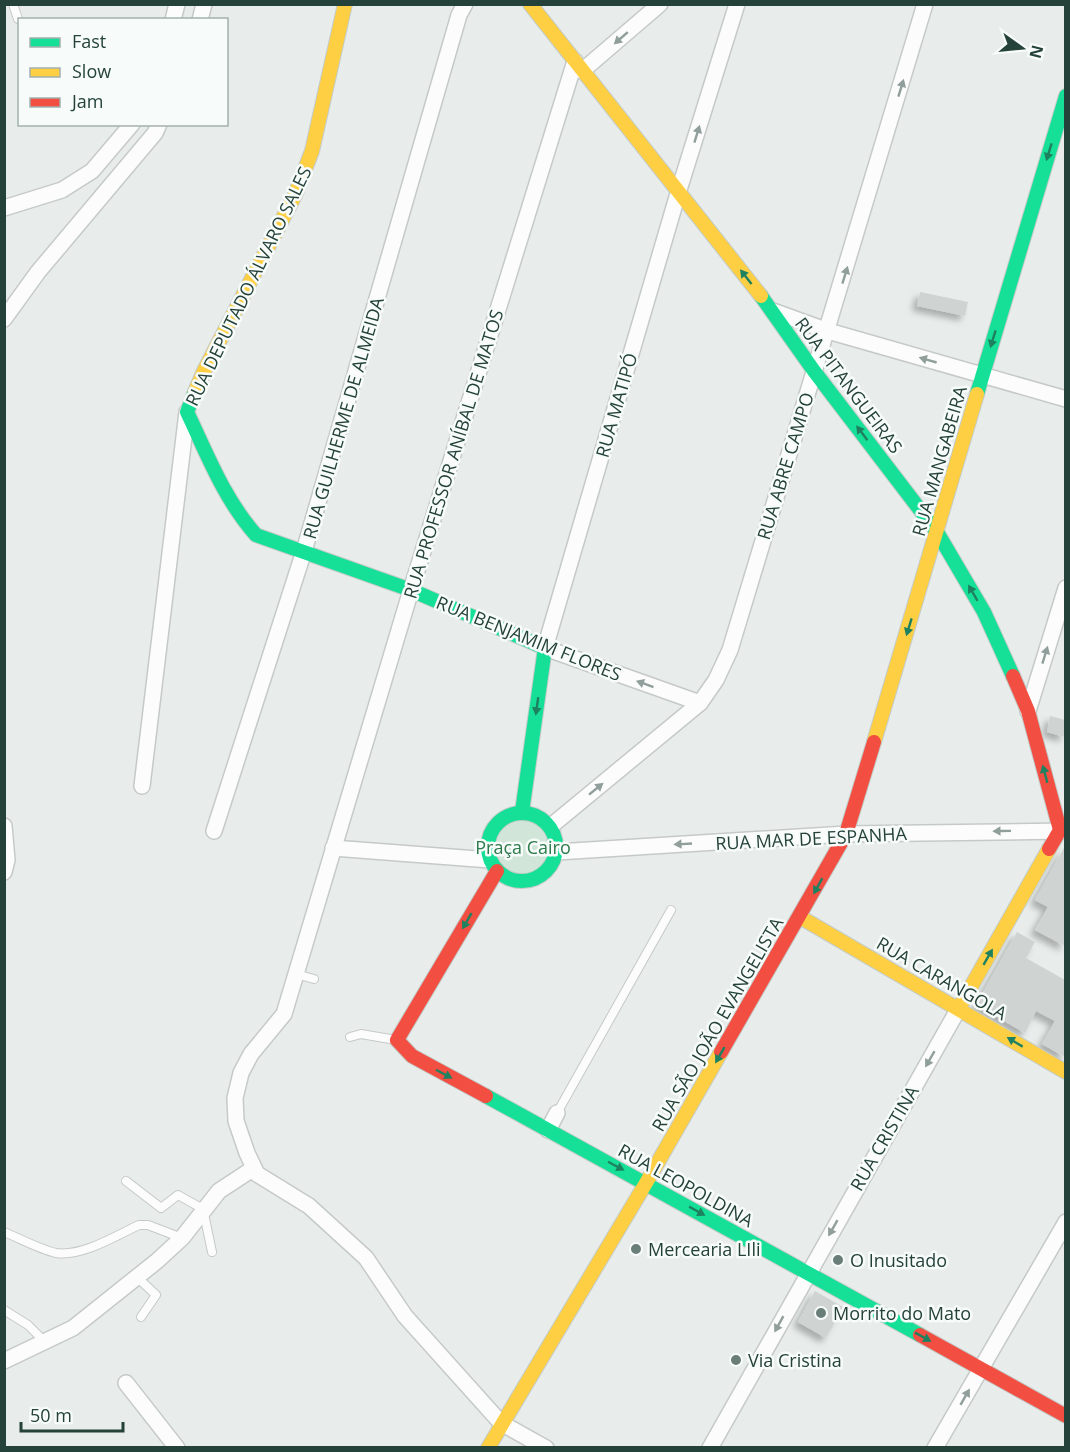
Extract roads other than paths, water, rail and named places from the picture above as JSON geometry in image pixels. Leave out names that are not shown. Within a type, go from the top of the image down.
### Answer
[{"type":"street","name":"RUA DEPUTADO ÁLVARO SALES","points":[[142,786],[187,412],[204,371],[295,195],[312,151],[345,4]]},
{"type":"street","name":"RUA GUILHERME DE ALMEIDA","points":[[214,831],[304,551],[459,15],[465,4]]},
{"type":"street","name":"RUA PITANGUEIRAS","points":[[530,4],[679,190],[937,532],[984,612],[1028,711],[1063,830]]},
{"type":"street","points":[[578,66],[660,4]]},
{"type":"street","name":"RUA MATIPÓ","points":[[522,812],[545,648],[679,190],[737,4]]},
{"type":"street","name":"RUA ABRE CAMPO","points":[[551,826],[700,704],[716,680],[730,650],[926,4]]},
{"type":"street","name":"RUA PROFESSOR ANÍBAL DE MATOS","points":[[254,1168],[236,1121],[235,1098],[241,1073],[251,1054],[284,1014],[411,590],[578,66]]},
{"type":"street","name":"RUA MANGABEIRA","points":[[846,834],[1065,96]]},
{"type":"street","points":[[4,208],[62,190],[92,171],[130,126]]},
{"type":"street","points":[[4,319],[38,272],[155,133],[158,126]]},
{"type":"street","points":[[772,311],[828,331],[1065,399]]},
{"type":"street","name":"RUA BENJAMIM FLORES","points":[[187,412],[244,524],[256,535],[411,590],[545,648],[700,704]]},
{"type":"street","points":[[1028,711],[1065,588]]},
{"type":"street","points":[[333,848],[494,866],[513,880],[533,880],[549,869],[556,852],[556,841],[551,826],[537,815],[522,812],[501,819],[489,838],[488,849],[494,866],[397,1040]]},
{"type":"street","points":[[4,826],[7,860],[4,872]]},
{"type":"street","name":"RUA MAR DE ESPANHA","points":[[556,852],[846,834],[1063,830]]},
{"type":"street","name":"RUA CRISTINA","points":[[710,1448],[959,1008],[1063,830]]},
{"type":"street","name":"RUA SÃO JOÃO EVANGELISTA","points":[[488,1448],[646,1183],[846,834]]},
{"type":"street","name":"RUA CARANGOLA","points":[[800,917],[1065,1072]]},
{"type":"street","name":"RUA LEOPOLDINA","points":[[397,1040],[412,1056],[1065,1416]]},
{"type":"street","points":[[548,1130],[557,1113]]},
{"type":"street","points":[[4,1361],[73,1328],[182,1238],[219,1191],[254,1168],[257,1174],[309,1206],[366,1258],[405,1316],[501,1423],[546,1448]]},
{"type":"street","points":[[935,1448],[1065,1222]]},
{"type":"street","points":[[126,1383],[177,1448]]},
{"type":"lane","points":[[13,4],[18,19]]},
{"type":"lane","points":[[557,1113],[671,910]]},
{"type":"lane","points":[[296,974],[314,979]]},
{"type":"lane","points":[[350,1037],[361,1034],[397,1040]]},
{"type":"lane","points":[[126,1181],[161,1208],[178,1195],[203,1209],[212,1252]]},
{"type":"lane","points":[[4,1232],[58,1253],[77,1253],[139,1225],[148,1225],[182,1238]]},
{"type":"lane","points":[[137,1277],[156,1295],[141,1317]]},
{"type":"lane","points":[[4,1310],[28,1325],[45,1342]]},
{"type":"place","name":"Mercearia LIli","points":[[636,1249]]},
{"type":"place","name":"O Inusitado","points":[[838,1260]]},
{"type":"place","name":"Morrito do Mato","points":[[821,1313]]},
{"type":"place","name":"Via Cristina","points":[[736,1360]]},
{"type":"park label","name":"Praça Cairo","points":[[523,847]]}]
